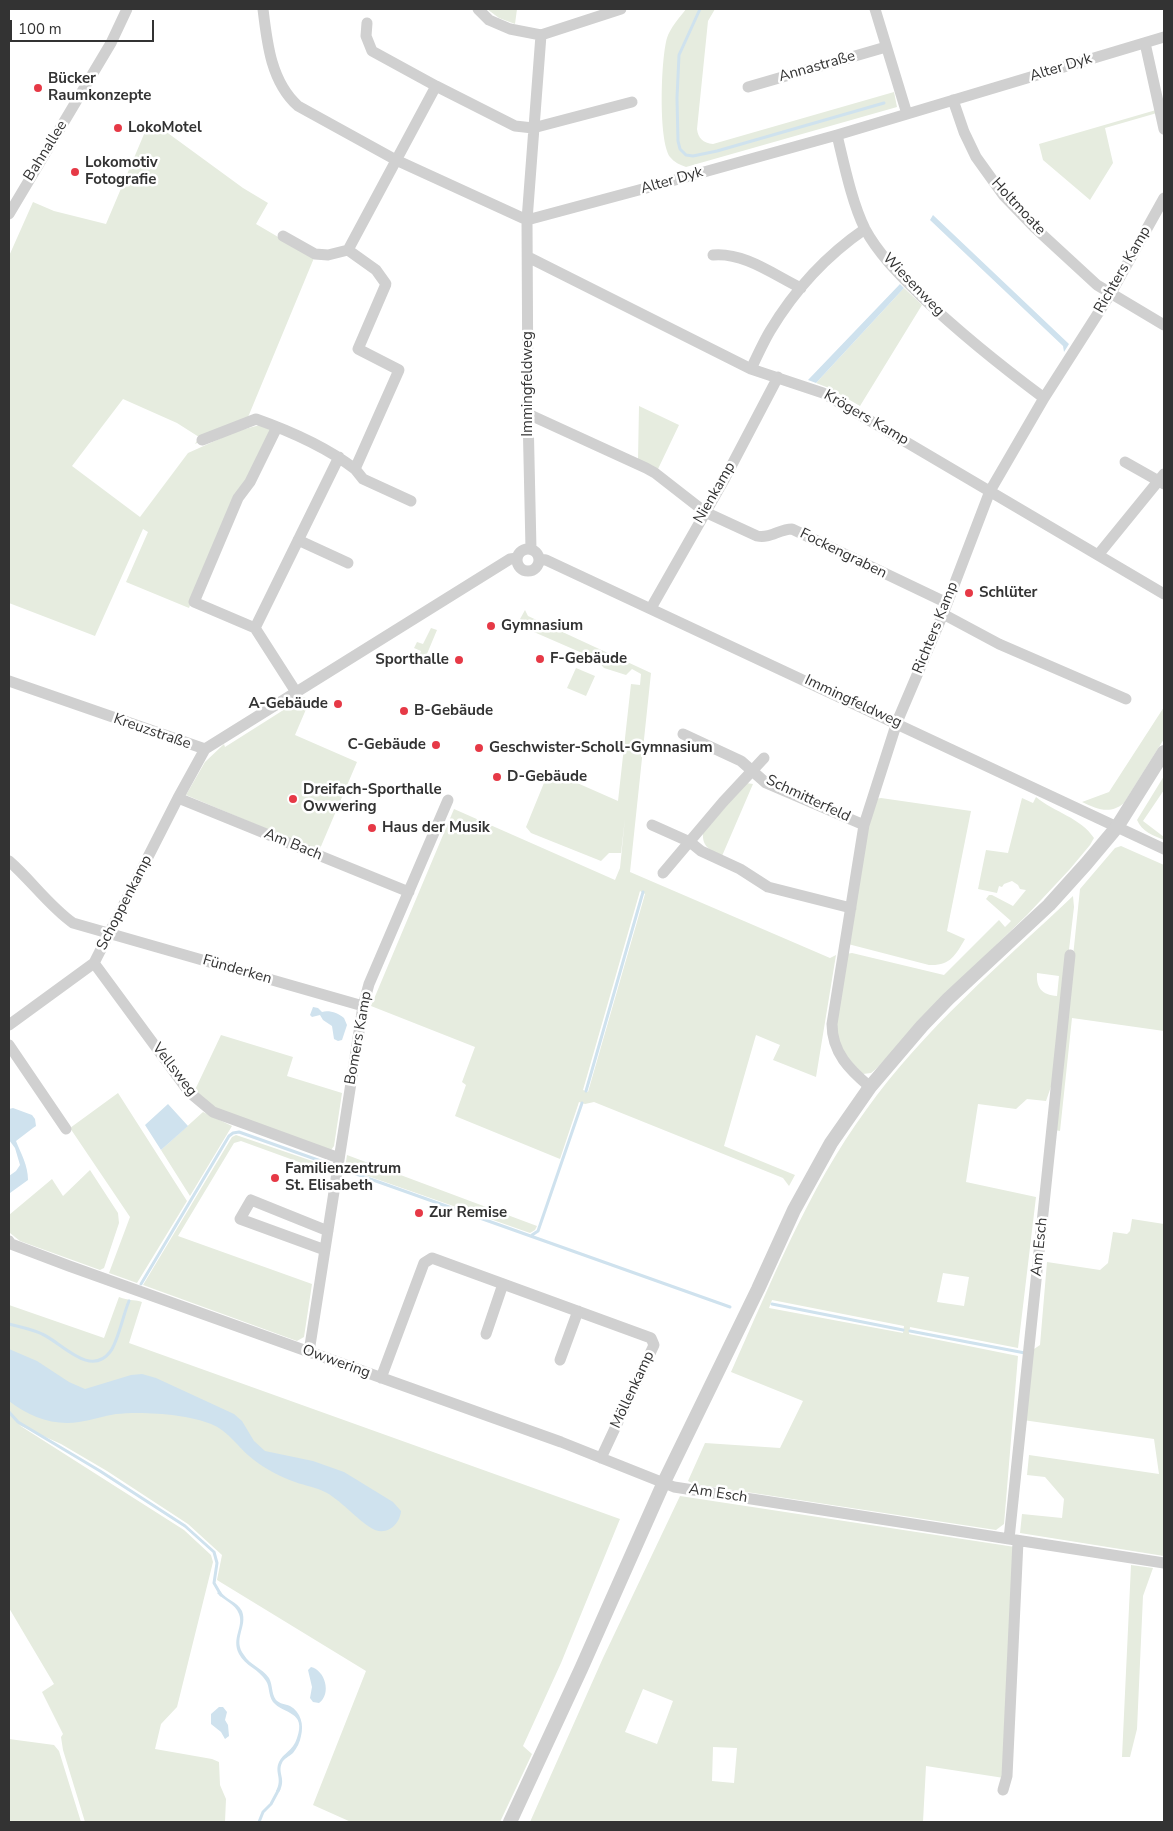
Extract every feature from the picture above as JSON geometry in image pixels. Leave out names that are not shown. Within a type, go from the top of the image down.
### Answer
[{"type":"street","name":"Bahnallee","points":[[9,214],[111,43],[127,9]]},
{"type":"street","points":[[263,9],[270,55],[281,84],[292,100],[311,114],[396,160],[526,220]]},
{"type":"street","points":[[478,9],[489,20],[510,29],[541,35],[620,9]]},
{"type":"street","points":[[875,9],[907,114]]},
{"type":"street","points":[[367,23],[366,36],[372,51],[515,126],[533,128],[632,102]]},
{"type":"street","name":"Immingfeldweg","points":[[531,549],[526,220],[541,35]]},
{"type":"street","name":"Alter Dyk","points":[[526,220],[907,114],[1164,37]]},
{"type":"street","points":[[1145,43],[1164,129]]},
{"type":"street","name":"Annastraße","points":[[748,87],[886,47]]},
{"type":"street","points":[[283,236],[315,254],[328,255],[348,250],[436,86]]},
{"type":"street","name":"Holtmoate","points":[[953,100],[964,132],[976,157],[1004,196],[1034,227],[1097,285],[1164,325]]},
{"type":"street","name":"Wiesenweg","points":[[837,134],[854,197],[865,229],[882,255],[906,282],[947,321],[1044,398]]},
{"type":"street","name":"Richters Kamp","points":[[870,1087],[852,1072],[841,1057],[836,1047],[832,1024],[864,825],[897,722],[945,608],[990,491],[1044,398],[1111,293],[1164,198]]},
{"type":"street","points":[[751,369],[769,333],[801,288],[843,244],[865,229]]},
{"type":"street","points":[[348,250],[376,270],[386,284],[358,349],[399,370],[356,469]]},
{"type":"street","points":[[713,255],[725,254],[745,259],[801,288]]},
{"type":"street","name":"Krögers Kamp","points":[[528,257],[751,369],[823,392],[1164,594]]},
{"type":"street","name":"Nienkamp","points":[[651,608],[725,478],[778,377]]},
{"type":"street","name":"Fockengraben","points":[[528,414],[646,468],[705,512],[763,537],[785,529],[792,529],[945,608],[999,644],[1126,699]]},
{"type":"street","points":[[202,440],[256,419],[278,427],[338,457],[356,469],[362,479],[411,501]]},
{"type":"street","points":[[278,427],[250,482],[238,498],[194,602],[255,628],[296,692]]},
{"type":"street","points":[[255,628],[338,457]]},
{"type":"street","points":[[1098,555],[1162,480],[1125,462]]},
{"type":"street","points":[[298,540],[348,563]]},
{"type":"street","points":[[531,549],[537,552],[539,559],[536,567],[527,571],[520,568],[517,558],[520,551],[531,549]]},
{"type":"street","name":"Kreuzstraße","points":[[9,682],[205,749],[510,559],[517,558]]},
{"type":"street","name":"Immingfeldweg","points":[[539,559],[546,560],[897,722],[1164,849]]},
{"type":"street","name":"Schmitterfeld","points":[[684,734],[741,761],[766,783],[864,825]]},
{"type":"street","name":"Schoppenkamp","points":[[9,1025],[94,963],[205,749]]},
{"type":"street","points":[[510,1822],[664,1482],[758,1289],[794,1210],[831,1143],[870,1087],[922,1026],[1049,905],[1086,864],[1117,826],[1164,752]]},
{"type":"street","name":"Schmitterfeld","points":[[663,873],[723,802],[764,758]]},
{"type":"street","name":"Am Bach","points":[[178,798],[409,892]]},
{"type":"street","name":"Bomers Kamp","points":[[309,1352],[363,1006],[369,984],[448,800]]},
{"type":"street","points":[[652,825],[690,842],[701,851],[740,869],[768,887],[851,908]]},
{"type":"street","name":"Fünderken","points":[[9,861],[63,916],[73,923],[363,1006]]},
{"type":"street","name":"Am Esch","points":[[1002,1790],[1008,1776],[1014,1540],[1070,955]]},
{"type":"street","name":"Vellsweg","points":[[94,963],[189,1092],[206,1108],[224,1118],[339,1158]]},
{"type":"street","points":[[9,1045],[66,1130]]},
{"type":"street","points":[[325,1250],[240,1219],[251,1200],[328,1231]]},
{"type":"street","name":"Owwering","points":[[9,1241],[12,1244],[69,1266],[664,1482]]},
{"type":"street","name":"Möllenkamp","points":[[381,1378],[424,1263],[432,1258],[578,1311],[651,1338],[654,1345],[601,1458]]},
{"type":"street","points":[[486,1334],[503,1284]]},
{"type":"street","points":[[560,1360],[578,1311]]},
{"type":"street","name":"Am Esch","points":[[664,1482],[674,1487],[1164,1562]]},
{"type":"shaded area","points":[[487,9],[517,9],[515,24],[499,18]]},
{"type":"shaded area","points":[[686,9],[715,9],[708,21],[697,129],[700,137],[706,142],[713,144],[894,92],[897,107],[686,167],[675,162],[670,157],[666,148],[664,134],[662,117],[663,63],[668,34]]},
{"type":"shaded area","points":[[1156,110],[1157,113],[1105,128],[1113,163],[1090,200],[1043,160],[1039,144]]},
{"type":"shaded area","points":[[150,120],[243,188],[268,203],[256,224],[314,258],[246,422],[235,425],[195,444],[199,437],[177,423],[123,399],[72,466],[140,517],[188,453],[237,431],[264,424],[269,426],[271,432],[246,480],[233,499],[189,608],[126,582],[148,532],[143,529],[95,636],[9,603],[9,256],[33,202],[54,211],[106,224]]},
{"type":"shaded area","points":[[904,288],[922,305],[860,406],[829,388],[816,383]]},
{"type":"shaded area","points":[[639,406],[679,425],[658,469],[638,460]]},
{"type":"shaded area","points":[[525,610],[528,616],[651,673],[630,872],[830,958],[836,955],[816,1077],[773,1060],[780,1045],[756,1035],[724,1146],[795,1175],[789,1186],[783,1178],[594,1102],[585,1104],[579,1102],[560,1159],[455,1116],[466,1085],[462,1082],[475,1047],[371,1006],[454,809],[615,880],[620,868],[625,818],[621,853],[609,853],[601,861],[531,833],[526,827],[546,778],[552,775],[559,775],[618,801],[631,684],[640,685],[641,674],[632,669],[626,675],[604,668],[597,660],[527,629],[520,619]],"holes":[[[640,891],[645,894],[588,1092],[583,1090]]]},
{"type":"shaded area","points":[[431,628],[437,630],[424,661],[418,659],[421,651],[414,648],[417,642],[423,644]]},
{"type":"shaded area","points":[[576,668],[595,676],[586,696],[567,688]]},
{"type":"shaded area","points":[[304,697],[310,700],[295,735],[357,762],[319,851],[186,795],[205,762],[224,744],[225,747]]},
{"type":"shaded area","points":[[1164,707],[1164,739],[1124,803],[1114,809],[1103,810],[1082,802],[1109,792]]},
{"type":"shaded area","points":[[1164,776],[1164,790],[1143,821],[1164,837],[1164,840],[1145,830],[1137,820]]},
{"type":"shaded area","points":[[746,783],[753,784],[722,856],[705,845],[703,833]]},
{"type":"shaded area","points":[[1036,797],[1075,820],[1089,831],[1094,838],[1090,845],[1027,915],[944,996],[876,1069],[871,1073],[863,1074],[843,1053],[834,1032],[846,954],[852,953],[944,975],[999,920],[1005,927],[1011,921],[986,899],[989,895],[992,895],[1013,906],[1026,890],[1020,889],[1012,881],[1004,884],[1002,887],[999,886],[997,893],[978,889],[986,850],[1008,853],[1022,798],[1033,803]]},
{"type":"shaded area","points":[[881,798],[971,811],[947,931],[965,939],[955,955],[942,964],[929,965],[848,944],[867,831],[875,799]]},
{"type":"shaded area","points":[[1121,846],[1164,865],[1164,1031],[1072,1018],[1060,1131],[1055,1130],[1080,889],[1115,848]]},
{"type":"shaded area","points":[[1073,896],[1074,907],[1054,1078],[1046,1101],[1027,1099],[1016,1109],[978,1104],[966,1182],[1036,1197],[1018,1348],[910,1327],[909,1334],[1018,1356],[1004,1524],[996,1530],[694,1484],[688,1481],[705,1443],[780,1448],[803,1401],[731,1372],[808,1204],[845,1140],[889,1080],[913,1052],[964,998]],"holes":[[[1037,973],[1059,976],[1057,996],[1047,994],[1041,990]],[[943,1273],[969,1277],[964,1306],[937,1302]],[[772,1300],[904,1326],[903,1333],[769,1308]]]},
{"type":"shaded area","points":[[221,1035],[293,1057],[287,1076],[342,1093],[334,1146],[331,1150],[224,1114],[194,1092]]},
{"type":"shaded area","points":[[118,1093],[187,1201],[137,1283],[109,1273],[130,1217],[70,1128]]},
{"type":"shaded area","points":[[203,1112],[232,1126],[190,1196],[161,1150]]},
{"type":"shaded area","points":[[236,1135],[330,1167],[329,1173],[241,1141],[234,1143],[178,1236],[312,1284],[304,1337],[297,1341],[143,1285],[232,1137]]},
{"type":"shaded area","points":[[347,1155],[537,1226],[530,1233],[345,1168]]},
{"type":"shaded area","points":[[90,1170],[118,1213],[119,1223],[104,1268],[100,1270],[20,1241],[10,1233],[9,1215],[52,1179],[63,1196]]},
{"type":"shaded area","points":[[1132,1219],[1164,1224],[1164,1556],[1020,1533],[1022,1514],[1062,1518],[1064,1499],[1045,1477],[1027,1475],[1029,1455],[1159,1474],[1154,1439],[1023,1420],[1031,1351],[1040,1345],[1047,1262],[1100,1270],[1108,1263],[1113,1232],[1127,1234],[1130,1231]]},
{"type":"shaded area","points":[[119,1297],[142,1302],[129,1343],[620,1519],[561,1663],[523,1746],[532,1754],[500,1822],[351,1822],[313,1805],[366,1671],[217,1580],[222,1555],[188,1524],[107,1471],[61,1444],[19,1425],[184,1530],[211,1555],[213,1562],[177,1707],[161,1724],[155,1749],[212,1759],[219,1762],[220,1785],[226,1799],[225,1822],[85,1822],[63,1750],[61,1737],[63,1734],[42,1692],[54,1684],[9,1608],[9,1305],[104,1338]]},
{"type":"shaded area","points":[[680,1496],[1015,1547],[1004,1778],[926,1766],[923,1822],[530,1822],[603,1658]],"holes":[[[643,1689],[673,1701],[657,1744],[625,1732]],[[713,1747],[737,1748],[734,1783],[712,1781]]]},
{"type":"shaded area","points":[[1131,1565],[1153,1568],[1143,1596],[1137,1729],[1130,1757],[1122,1757]]},
{"type":"shaded area","points":[[9,1739],[54,1745],[59,1751],[81,1822],[9,1822]]},
{"type":"water","points":[[933,215],[1069,344],[1064,352],[1063,346],[930,220]]},
{"type":"water","points":[[900,284],[904,288],[816,383],[808,380]]},
{"type":"water","points":[[313,1007],[318,1008],[322,1012],[336,1013],[344,1018],[347,1025],[342,1040],[334,1039],[332,1026],[323,1020],[320,1015],[312,1017],[310,1015]]},
{"type":"water","points":[[168,1104],[188,1126],[161,1150],[145,1125]]},
{"type":"water","points":[[13,1108],[32,1115],[36,1126],[16,1141],[26,1164],[28,1180],[9,1193],[9,1176],[20,1165],[15,1148],[9,1140],[9,1109]]},
{"type":"water","points":[[9,1349],[37,1361],[69,1382],[85,1389],[131,1375],[142,1374],[156,1378],[234,1414],[242,1421],[254,1441],[265,1451],[313,1461],[344,1472],[393,1502],[401,1511],[398,1520],[393,1527],[385,1531],[369,1527],[327,1493],[290,1480],[263,1467],[223,1431],[201,1421],[164,1414],[138,1413],[116,1414],[79,1422],[60,1423],[33,1416],[9,1401]]},
{"type":"water","points":[[220,1591],[242,1611],[243,1622],[239,1644],[244,1655],[269,1678],[276,1700],[294,1709],[301,1719],[302,1732],[299,1743],[293,1753],[283,1761],[281,1767],[282,1783],[279,1792],[276,1791],[279,1783],[277,1769],[279,1762],[295,1742],[299,1723],[292,1714],[273,1702],[266,1681],[239,1654],[236,1643],[240,1623],[239,1614],[235,1607],[217,1593]]},
{"type":"water","points":[[311,1667],[320,1673],[325,1683],[325,1694],[319,1703],[313,1702],[310,1698],[312,1687],[308,1670]]},
{"type":"water","points":[[219,1707],[223,1707],[227,1712],[225,1720],[228,1725],[229,1736],[225,1739],[221,1732],[211,1724],[211,1714]]},
{"type":"waterway","points":[[700,9],[679,55],[678,141],[680,149],[686,155],[693,156],[717,151],[884,103]]},
{"type":"waterway","points":[[586,1091],[643,892]]},
{"type":"waterway","points":[[532,1235],[538,1231],[582,1103]]},
{"type":"waterway","points":[[141,1284],[229,1136],[233,1133],[239,1132],[332,1165]]},
{"type":"waterway","points":[[345,1170],[730,1307]]},
{"type":"waterway","points":[[9,1324],[38,1332],[76,1356],[94,1361],[102,1359],[113,1348],[129,1301]]},
{"type":"waterway","points":[[772,1304],[903,1330]]},
{"type":"waterway","points":[[910,1331],[1025,1353]]},
{"type":"waterway","points":[[9,1412],[18,1422],[100,1471],[185,1526],[214,1552],[217,1563],[214,1583],[221,1595]]},
{"type":"waterway","points":[[259,1822],[263,1812],[271,1804],[279,1789]]},
{"type":"place","name":"Bücker Raumkonzepte","points":[[38,88]]},
{"type":"place","name":"LokoMotel","points":[[118,128]]},
{"type":"place","name":"Lokomotiv Fotografie","points":[[75,172]]},
{"type":"place","name":"Schlüter","points":[[969,593]]},
{"type":"place","name":"Gymnasium","points":[[491,626]]},
{"type":"place","name":"F-Gebäude","points":[[540,659]]},
{"type":"place","name":"Sporthalle","points":[[459,660]]},
{"type":"place","name":"A-Gebäude","points":[[338,704]]},
{"type":"place","name":"B-Gebäude","points":[[404,711]]},
{"type":"place","name":"C-Gebäude","points":[[436,745]]},
{"type":"place","name":"Geschwister-Scholl-Gymnasium","points":[[479,748]]},
{"type":"place","name":"D-Gebäude","points":[[497,777]]},
{"type":"place","name":"Dreifach-Sporthalle Owwering","points":[[293,799]]},
{"type":"place","name":"Haus der Musik","points":[[372,828]]},
{"type":"place","name":"Familienzentrum St. Elisabeth","points":[[275,1178]]},
{"type":"place","name":"Zur Remise","points":[[419,1213]]}]
